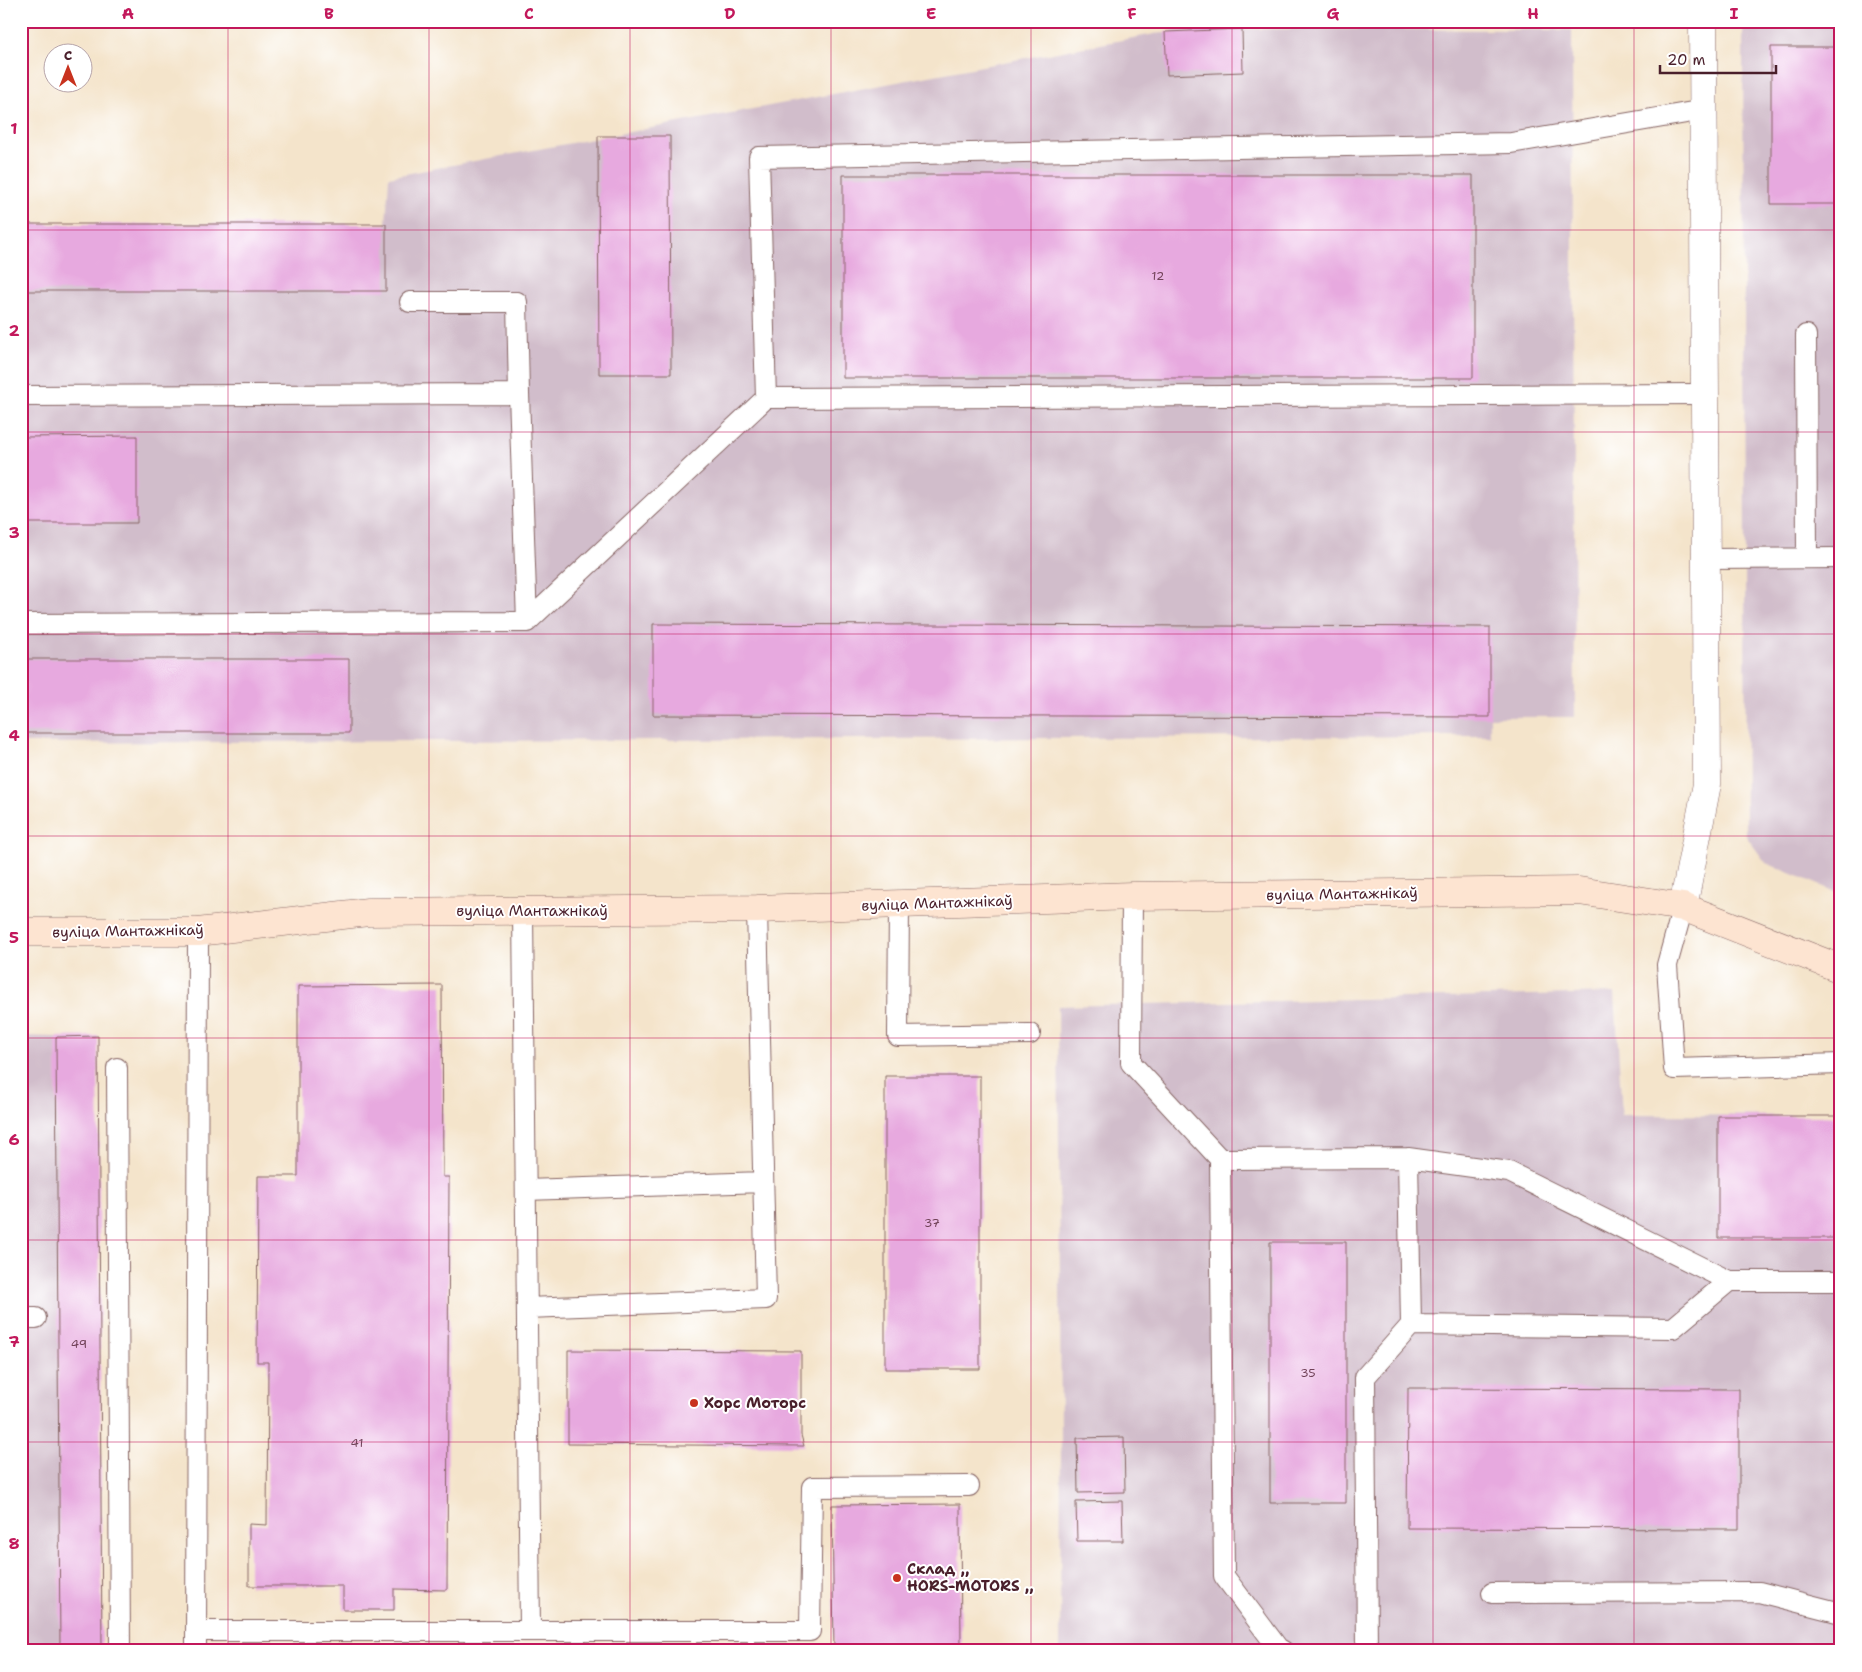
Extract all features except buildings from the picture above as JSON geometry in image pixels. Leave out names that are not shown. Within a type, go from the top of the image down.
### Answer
[{"type":"street","points":[[1683,907],[1707,784],[1703,21]]},
{"type":"street","name":"вуліца Мантажнікаў","points":[[21,932],[198,932],[368,912],[758,909],[1132,896],[1578,891],[1683,907],[1841,968]]},
{"type":"lane","points":[[766,398],[759,157],[1511,143],[1704,110]]},
{"type":"lane","points":[[410,302],[517,302],[526,622]]},
{"type":"lane","points":[[1806,335],[1807,558]]},
{"type":"lane","points":[[21,396],[519,394]]},
{"type":"lane","points":[[21,624],[526,622],[766,398],[1705,394]]},
{"type":"lane","points":[[1706,559],[1841,558]]},
{"type":"lane","points":[[1132,896],[1131,1063],[1220,1159],[1224,1576],[1278,1648],[1283,1651]]},
{"type":"lane","points":[[899,905],[898,1036],[1030,1034]]},
{"type":"lane","points":[[1683,907],[1667,965],[1674,1069],[1841,1064]]},
{"type":"lane","points":[[527,1308],[766,1299],[758,909]]},
{"type":"lane","points":[[523,911],[530,1631]]},
{"type":"lane","points":[[198,932],[196,1641],[530,1631],[810,1631],[812,1487],[969,1486]]},
{"type":"lane","points":[[117,1068],[120,1651]]},
{"type":"lane","points":[[1220,1159],[1408,1158],[1509,1172],[1729,1281],[1841,1281]]},
{"type":"lane","points":[[1366,1651],[1365,1377],[1411,1325],[1408,1158]]},
{"type":"lane","points":[[526,1190],[763,1182]]},
{"type":"lane","points":[[1411,1325],[1673,1328],[1729,1281]]},
{"type":"lane","points":[[1492,1593],[1759,1592],[1841,1613]]},
{"type":"shaded area","points":[[1754,21],[1841,21],[1841,894],[1766,863],[1746,836],[1743,32]]},
{"type":"shaded area","points":[[1242,29],[1572,30],[1575,717],[1490,717],[1490,736],[21,743],[21,224],[386,224],[389,177],[1165,32]]},
{"type":"shaded area","points":[[1615,993],[1622,1115],[1841,1116],[1841,1651],[1060,1651],[1061,1435],[1058,1006]]},
{"type":"shaded area","points":[[21,1036],[56,1037],[60,1651],[21,1651]]},
{"type":"place","name":"Хорс Моторс","points":[[694,1403]]},
{"type":"place","name":"Склад ,, HORS-MOTORS ,,","points":[[897,1578]]}]
